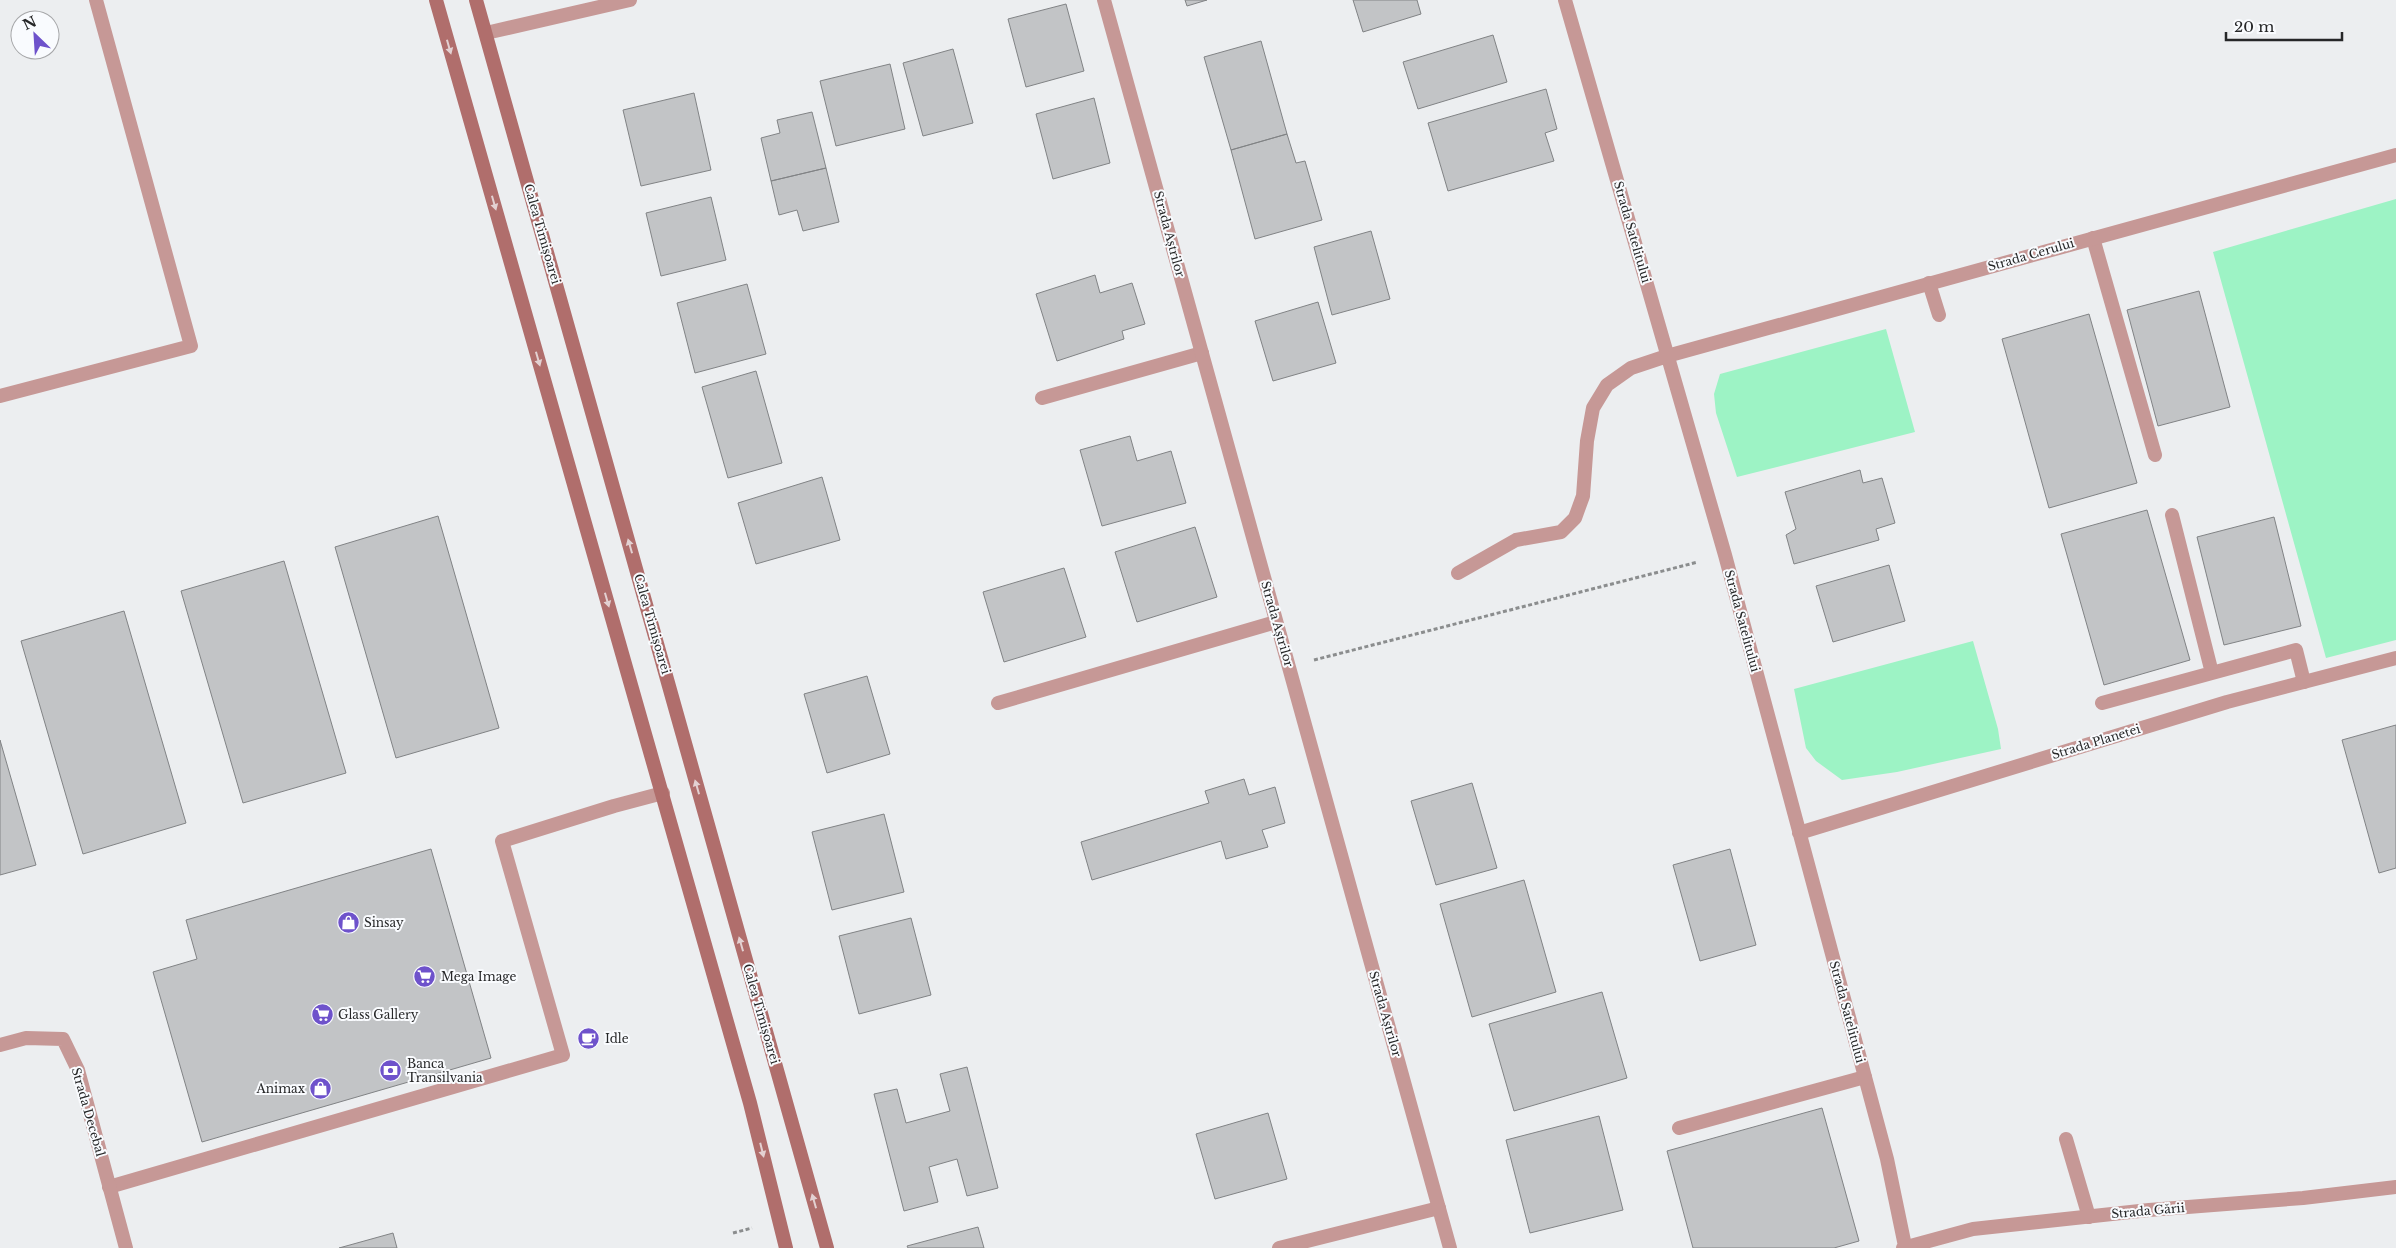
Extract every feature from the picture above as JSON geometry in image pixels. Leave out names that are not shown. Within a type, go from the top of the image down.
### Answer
[{"type":"main road","points":[[436,0],[750,1103],[786,1248]]},
{"type":"main road","name":"Calea Timișoarei","points":[[476,0],[827,1248]]},
{"type":"street","points":[[0,396],[191,346],[96,0]]},
{"type":"street","points":[[486,33],[630,0]]},
{"type":"street","name":"Strada Aștrilor","points":[[1104,0],[1450,1248]]},
{"type":"street","name":"Strada Satelitului","points":[[1565,0],[1725,554],[1887,1159],[1904,1247]]},
{"type":"street","name":"Strada Cerului","points":[[1458,573],[1516,540],[1561,532],[1574,518],[1582,496],[1587,441],[1593,408],[1607,385],[1631,368],[1667,356],[1929,283],[2396,155]]},
{"type":"street","points":[[2093,238],[2155,455]]},
{"type":"street","points":[[1929,283],[1939,315]]},
{"type":"street","points":[[1042,398],[1202,353]]},
{"type":"street","points":[[2172,515],[2212,674]]},
{"type":"street","points":[[998,702],[1276,622]]},
{"type":"street","points":[[2102,703],[2296,650],[2304,682]]},
{"type":"street","name":"Strada Planetei","points":[[1799,834],[2227,702],[2396,658]]},
{"type":"street","points":[[109,1187],[563,1055],[502,841],[614,806],[663,793]]},
{"type":"street","name":"Strada Decebal","points":[[0,1045],[26,1038],[63,1039],[78,1070],[126,1248]]},
{"type":"street","points":[[1679,1128],[1865,1077]]},
{"type":"street","points":[[2066,1139],[2089,1217]]},
{"type":"street","name":"Strada Gării","points":[[1904,1247],[1973,1229],[2303,1198],[2396,1187]]},
{"type":"street","points":[[1279,1248],[1439,1208]]},
{"type":"path","points":[[1289,666],[1725,554]]},
{"type":"green space","points":[[2396,199],[2396,640],[2326,658],[2213,252]]},
{"type":"green space","points":[[1886,329],[1915,432],[1737,477],[1716,413],[1714,394],[1720,374]]},
{"type":"green space","points":[[1973,641],[1998,729],[2001,749],[1897,772],[1842,780],[1816,761],[1806,748],[1794,689]]},
{"type":"building","points":[[1185,0],[1207,0],[1187,6]]},
{"type":"building","points":[[1353,0],[1417,0],[1421,14],[1363,32]]},
{"type":"building","points":[[1066,4],[1084,71],[1026,87],[1008,19]]},
{"type":"building","points":[[1493,35],[1507,82],[1418,109],[1403,62]]},
{"type":"building","points":[[1261,41],[1287,134],[1231,150],[1204,57]]},
{"type":"building","points":[[953,49],[973,123],[923,136],[903,63]]},
{"type":"building","points":[[890,64],[905,129],[836,146],[820,81]]},
{"type":"building","points":[[1546,89],[1557,129],[1545,133],[1554,161],[1448,191],[1428,123]]},
{"type":"building","points":[[694,93],[711,170],[641,186],[623,110]]},
{"type":"building","points":[[1094,98],[1110,163],[1053,179],[1036,114]]},
{"type":"building","points":[[812,112],[826,168],[771,181],[761,138],[780,133],[777,120]]},
{"type":"building","points":[[1287,134],[1296,163],[1305,161],[1322,220],[1255,239],[1231,150]]},
{"type":"building","points":[[826,168],[839,222],[803,231],[797,210],[779,215],[771,181]]},
{"type":"building","points":[[711,197],[726,260],[661,276],[646,213]]},
{"type":"building","points":[[1371,231],[1390,299],[1332,315],[1314,247]]},
{"type":"building","points":[[1095,275],[1100,293],[1132,283],[1145,324],[1122,331],[1124,339],[1057,361],[1036,294]]},
{"type":"building","points":[[747,284],[766,354],[695,373],[677,303]]},
{"type":"building","points":[[2199,291],[2230,407],[2158,426],[2127,310]]},
{"type":"building","points":[[1318,302],[1336,363],[1273,381],[1255,321]]},
{"type":"building","points":[[2089,314],[2137,483],[2049,508],[2002,339]]},
{"type":"building","points":[[756,371],[782,463],[728,478],[702,387]]},
{"type":"building","points":[[1130,436],[1137,461],[1171,451],[1186,503],[1102,526],[1080,450]]},
{"type":"building","points":[[1860,470],[1863,483],[1882,478],[1895,523],[1876,529],[1879,540],[1794,564],[1786,535],[1796,529],[1785,492]]},
{"type":"building","points":[[822,477],[840,540],[756,564],[738,503]]},
{"type":"building","points":[[2147,510],[2190,660],[2104,685],[2061,534]]},
{"type":"building","points":[[438,516],[499,728],[396,758],[335,547]]},
{"type":"building","points":[[2274,517],[2301,626],[2224,645],[2197,537]]},
{"type":"building","points":[[1195,527],[1217,597],[1137,622],[1115,552]]},
{"type":"building","points":[[284,561],[346,773],[243,803],[181,591]]},
{"type":"building","points":[[1889,565],[1905,621],[1833,642],[1816,586]]},
{"type":"building","points":[[1064,568],[1086,637],[1004,662],[983,592]]},
{"type":"building","points":[[124,611],[186,823],[83,854],[21,641]]},
{"type":"building","points":[[867,676],[890,754],[827,773],[804,694]]},
{"type":"building","points":[[2396,725],[2396,868],[2379,873],[2342,740]]},
{"type":"building","points":[[0,740],[36,865],[0,875]]},
{"type":"building","points":[[1244,779],[1249,795],[1275,787],[1285,823],[1262,830],[1268,847],[1226,859],[1221,841],[1092,880],[1081,842],[1209,803],[1205,791]]},
{"type":"building","points":[[1472,783],[1497,868],[1436,885],[1411,801]]},
{"type":"building","points":[[884,814],[904,892],[832,910],[812,832]]},
{"type":"building","name":"Glass Gallery","points":[[431,849],[491,1058],[202,1142],[153,972],[197,959],[186,920]]},
{"type":"building","points":[[1730,849],[1756,945],[1700,961],[1673,865]]},
{"type":"building","points":[[1524,880],[1556,992],[1472,1017],[1440,904]]},
{"type":"building","points":[[911,918],[931,995],[859,1014],[839,936]]},
{"type":"building","points":[[1602,992],[1627,1078],[1514,1111],[1489,1024]]},
{"type":"building","points":[[967,1067],[998,1188],[967,1196],[957,1159],[929,1167],[938,1202],[904,1211],[874,1094],[897,1089],[906,1123],[950,1111],[940,1074]]},
{"type":"building","points":[[1822,1108],[1859,1241],[1834,1248],[1693,1248],[1667,1151]]},
{"type":"building","points":[[1268,1113],[1287,1179],[1215,1199],[1196,1134]]},
{"type":"building","points":[[1599,1116],[1623,1210],[1530,1233],[1506,1140]]},
{"type":"building","points":[[978,1227],[984,1248],[908,1248],[907,1246]]},
{"type":"building","points":[[393,1233],[397,1248],[339,1248]]},
{"type":"place","name":"Sinsay","points":[[348,923]]},
{"type":"place","name":"Mega Image","points":[[425,977]]},
{"type":"place","name":"Glass Gallery","points":[[322,1015]]},
{"type":"place","name":"Idle","points":[[589,1039]]},
{"type":"place","name":"Banca Transilvania","points":[[391,1071]]},
{"type":"place","name":"Animax","points":[[321,1089]]}]
